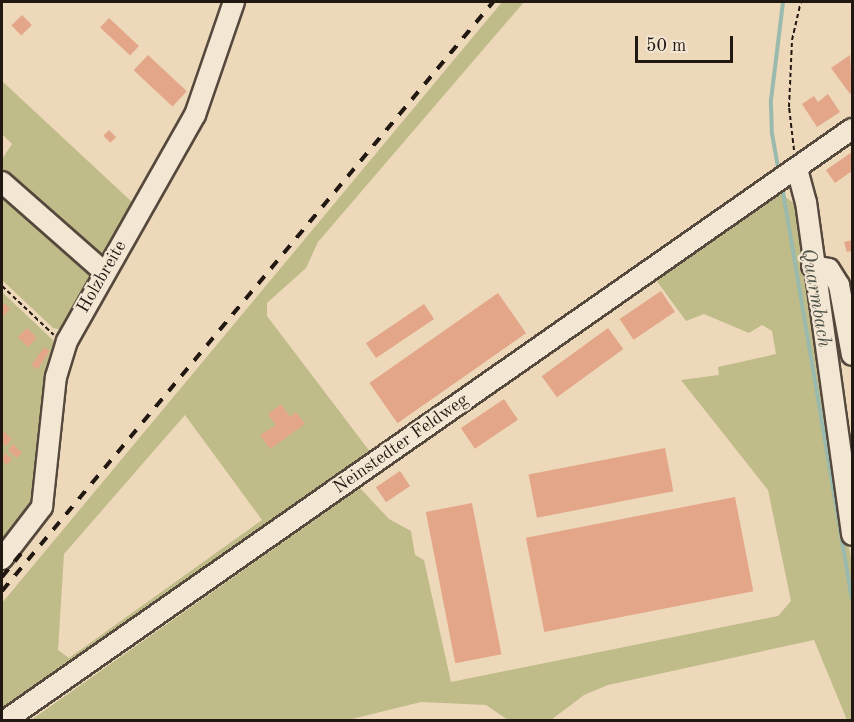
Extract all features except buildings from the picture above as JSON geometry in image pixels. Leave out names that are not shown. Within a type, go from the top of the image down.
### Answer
[{"type":"street","name":"Holzbreite","points":[[2,559],[42,507],[56,377],[67,341],[104,272],[195,115],[234,2]]},
{"type":"street","name":"Neinstedter Feldweg","points":[[6,720],[852,129]]},
{"type":"street","points":[[786,175],[806,202],[812,266],[852,535]]},
{"type":"street","points":[[2,182],[104,272]]},
{"type":"street","points":[[812,266],[829,269],[839,285],[852,356]]},
{"type":"path","points":[[786,175],[792,40],[801,2]]},
{"type":"path","points":[[2,286],[58,338],[67,341]]},
{"type":"shaded area","points":[[502,2],[524,2],[318,242],[306,268],[267,303],[267,316],[371,453],[2,713],[2,603]],"holes":[[[185,415],[262,520],[69,658],[58,650],[64,554]]]},
{"type":"shaded area","points":[[2,81],[132,202],[62,330],[53,328],[2,280],[2,159],[12,144],[2,134]]},
{"type":"shaded area","points":[[775,189],[796,205],[802,228],[830,443],[852,564],[852,720],[847,720],[814,640],[608,685],[584,695],[551,720],[508,720],[486,705],[421,702],[348,720],[31,720],[360,488],[389,519],[411,531],[415,555],[424,560],[451,682],[778,616],[791,601],[768,490],[681,380],[719,375],[718,367],[776,354],[772,331],[762,325],[749,333],[704,314],[686,321],[656,280]]},
{"type":"shaded area","points":[[2,292],[56,343],[41,479],[30,513],[2,546]]},
{"type":"waterway","name":"Quarmbach","points":[[779,173],[772,135],[771,100],[783,2]]},
{"type":"waterway","name":"Quarmbach","points":[[782,186],[852,598]]},
{"type":"railway","points":[[2,591],[493,2]]},
{"type":"railway","points":[[2,577],[22,552]]}]
